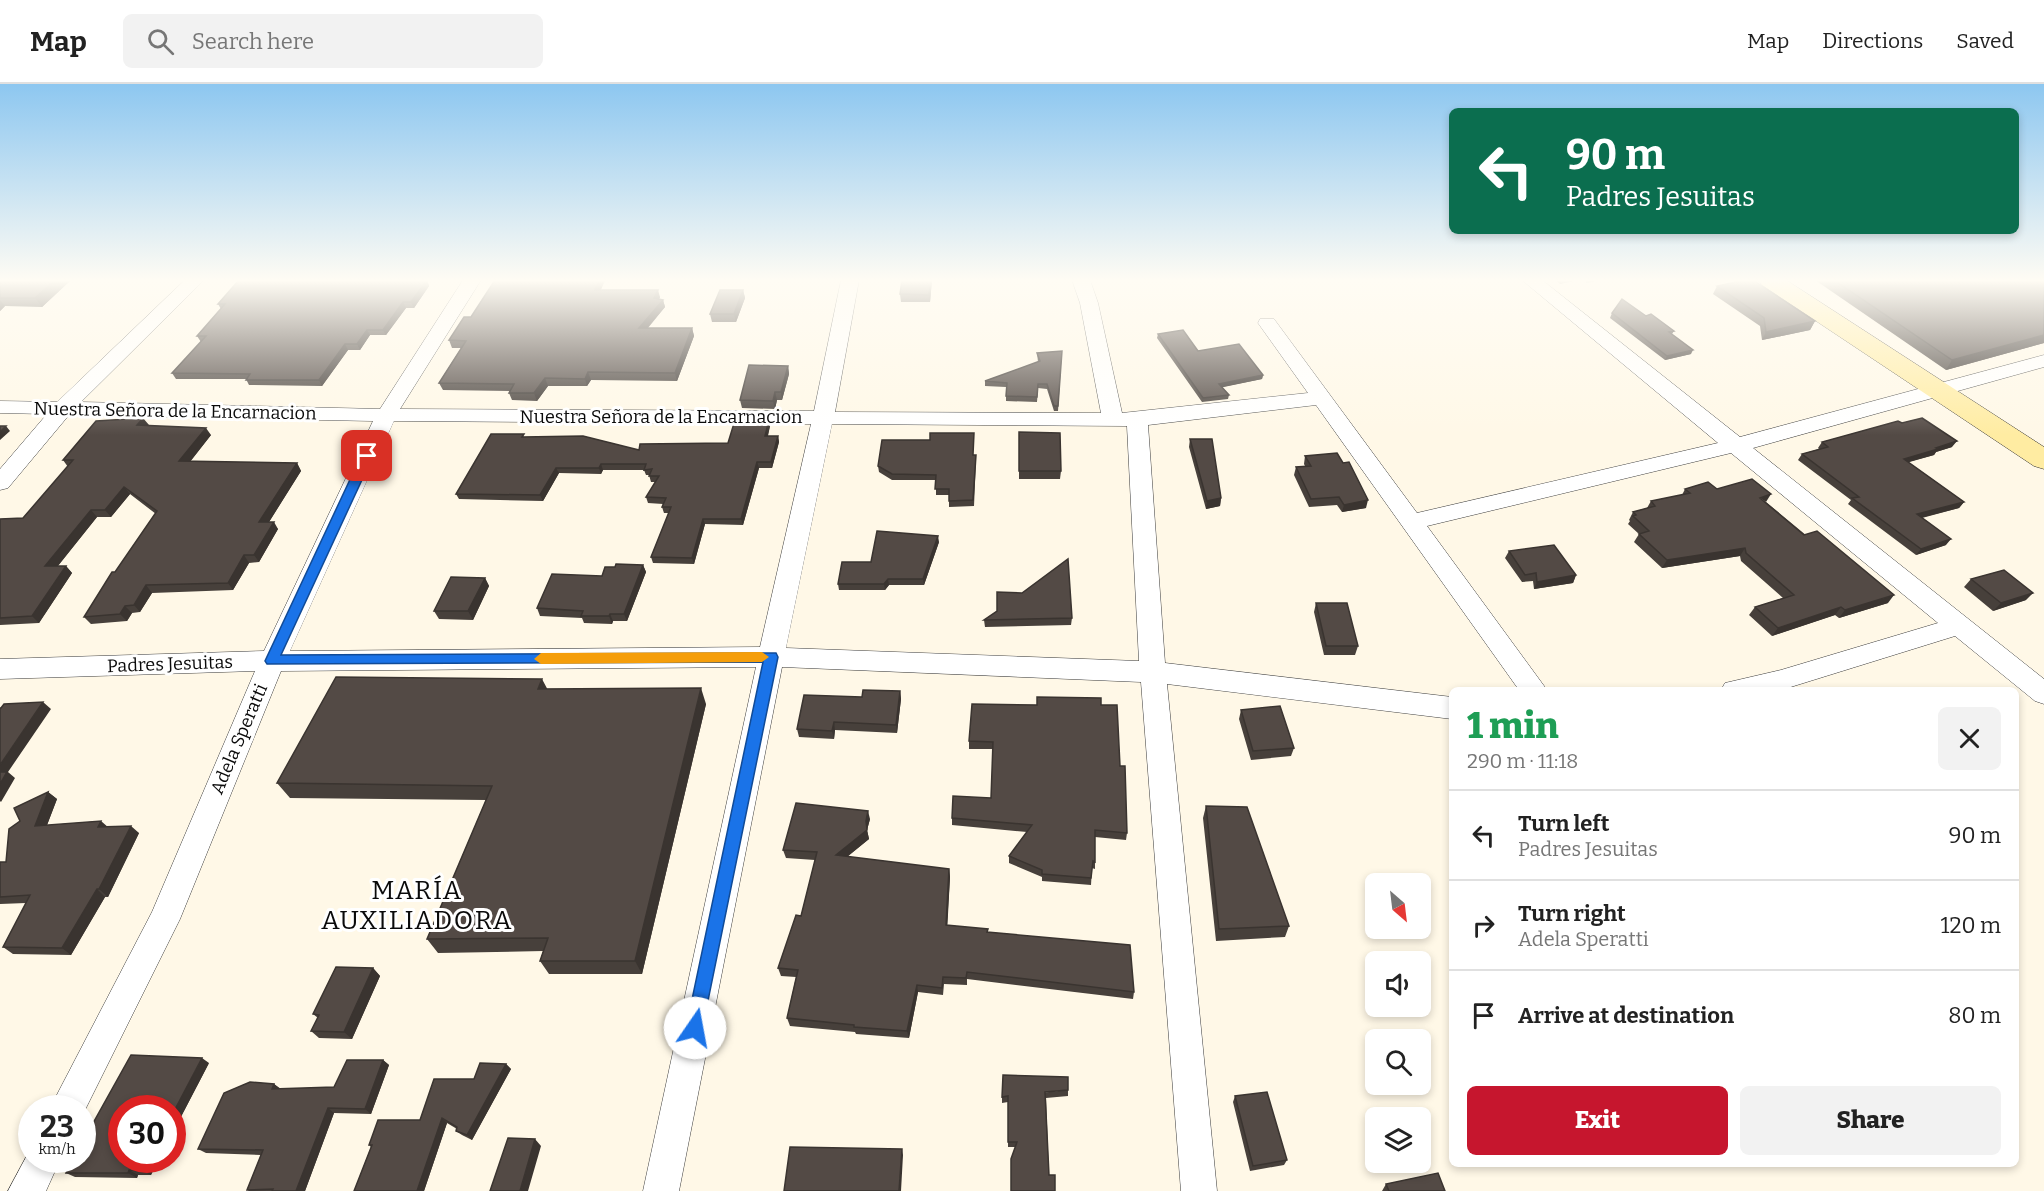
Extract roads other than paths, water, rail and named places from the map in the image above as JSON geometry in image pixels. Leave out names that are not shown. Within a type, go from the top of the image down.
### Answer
[{"type":"main road","points":[[1854,332],[1947,389],[2044,444]]},
{"type":"main road","points":[[1865,332],[2044,460]]},
{"type":"street","points":[[0,483],[64,407],[142,332]]},
{"type":"street","name":"Adela Speratti","points":[[75,1095],[164,919],[272,661],[386,415],[438,332]]},
{"type":"street","points":[[661,1191],[840,332]]},
{"type":"street","points":[[1098,332],[1125,420],[1153,672],[1199,1191]]},
{"type":"street","points":[[1273,332],[1532,687]]},
{"type":"street","points":[[1595,332],[2044,694]]},
{"type":"street","points":[[1411,522],[1737,446],[2044,361]]},
{"type":"street","name":"Nuestra Señora de la Encarnacion","points":[[0,407],[386,415],[1125,420],[1321,398]]},
{"type":"street","points":[[1748,687],[1781,680],[1958,626]]},
{"type":"street","name":"Padres Jesuitas","points":[[0,669],[272,661],[771,657],[1153,672],[1449,708]]},
{"type":"street","points":[[26,1191],[35,1173]]},
{"type":"district","name":"MARÍA AUXILIADORA","points":[[417,905]]}]
